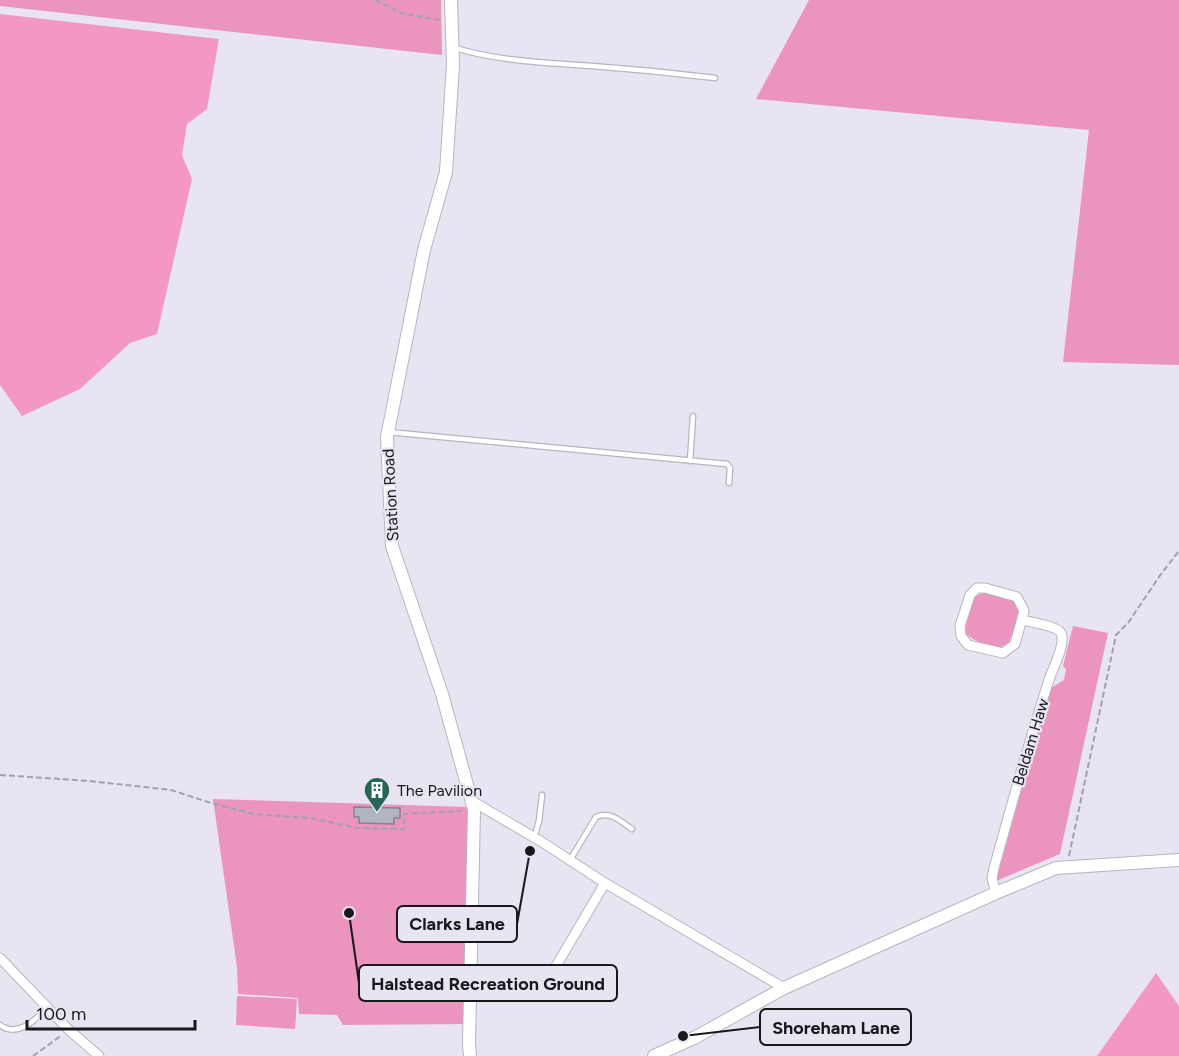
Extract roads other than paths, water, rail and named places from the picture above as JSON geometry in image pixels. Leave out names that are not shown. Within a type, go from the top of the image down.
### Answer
[{"type":"street","name":"Station Road","points":[[451,0],[453,65],[446,171],[424,250],[387,437],[392,546],[441,694],[473,805],[470,1056]]},
{"type":"street","points":[[977,588],[1017,597],[1024,611],[1022,620],[1015,644],[1003,653],[968,645],[961,636],[960,627],[970,595],[977,588]]},
{"type":"street","name":"Beldam Haw","points":[[996,893],[992,878],[994,868],[1034,725],[1060,651],[1062,636],[1059,630],[1053,627],[1022,620]]},
{"type":"street","points":[[473,805],[534,838],[783,988]]},
{"type":"street","points":[[654,1056],[696,1037],[783,988],[1056,868],[1179,860]]},
{"type":"street","points":[[549,978],[605,882]]},
{"type":"street","points":[[1,962],[69,1030],[99,1056]]},
{"type":"lane","points":[[452,47],[487,56],[716,78]]},
{"type":"lane","points":[[690,460],[693,416]]},
{"type":"lane","points":[[388,432],[727,464],[730,468],[729,483]]},
{"type":"lane","points":[[534,838],[539,821],[542,795]]},
{"type":"lane","points":[[570,860],[596,817],[610,815],[632,829]]},
{"type":"lane","points":[[0,1025],[14,1030],[25,1027],[48,1008]]},
{"type":"place","name":"The Pavilion","points":[[377,813]]},
{"type":"place","name":"Clarks Lane","points":[[530,851]]},
{"type":"place","name":"Halstead Recreation Ground","points":[[349,913]]},
{"type":"place","name":"Shoreham Lane","points":[[683,1036]]}]
